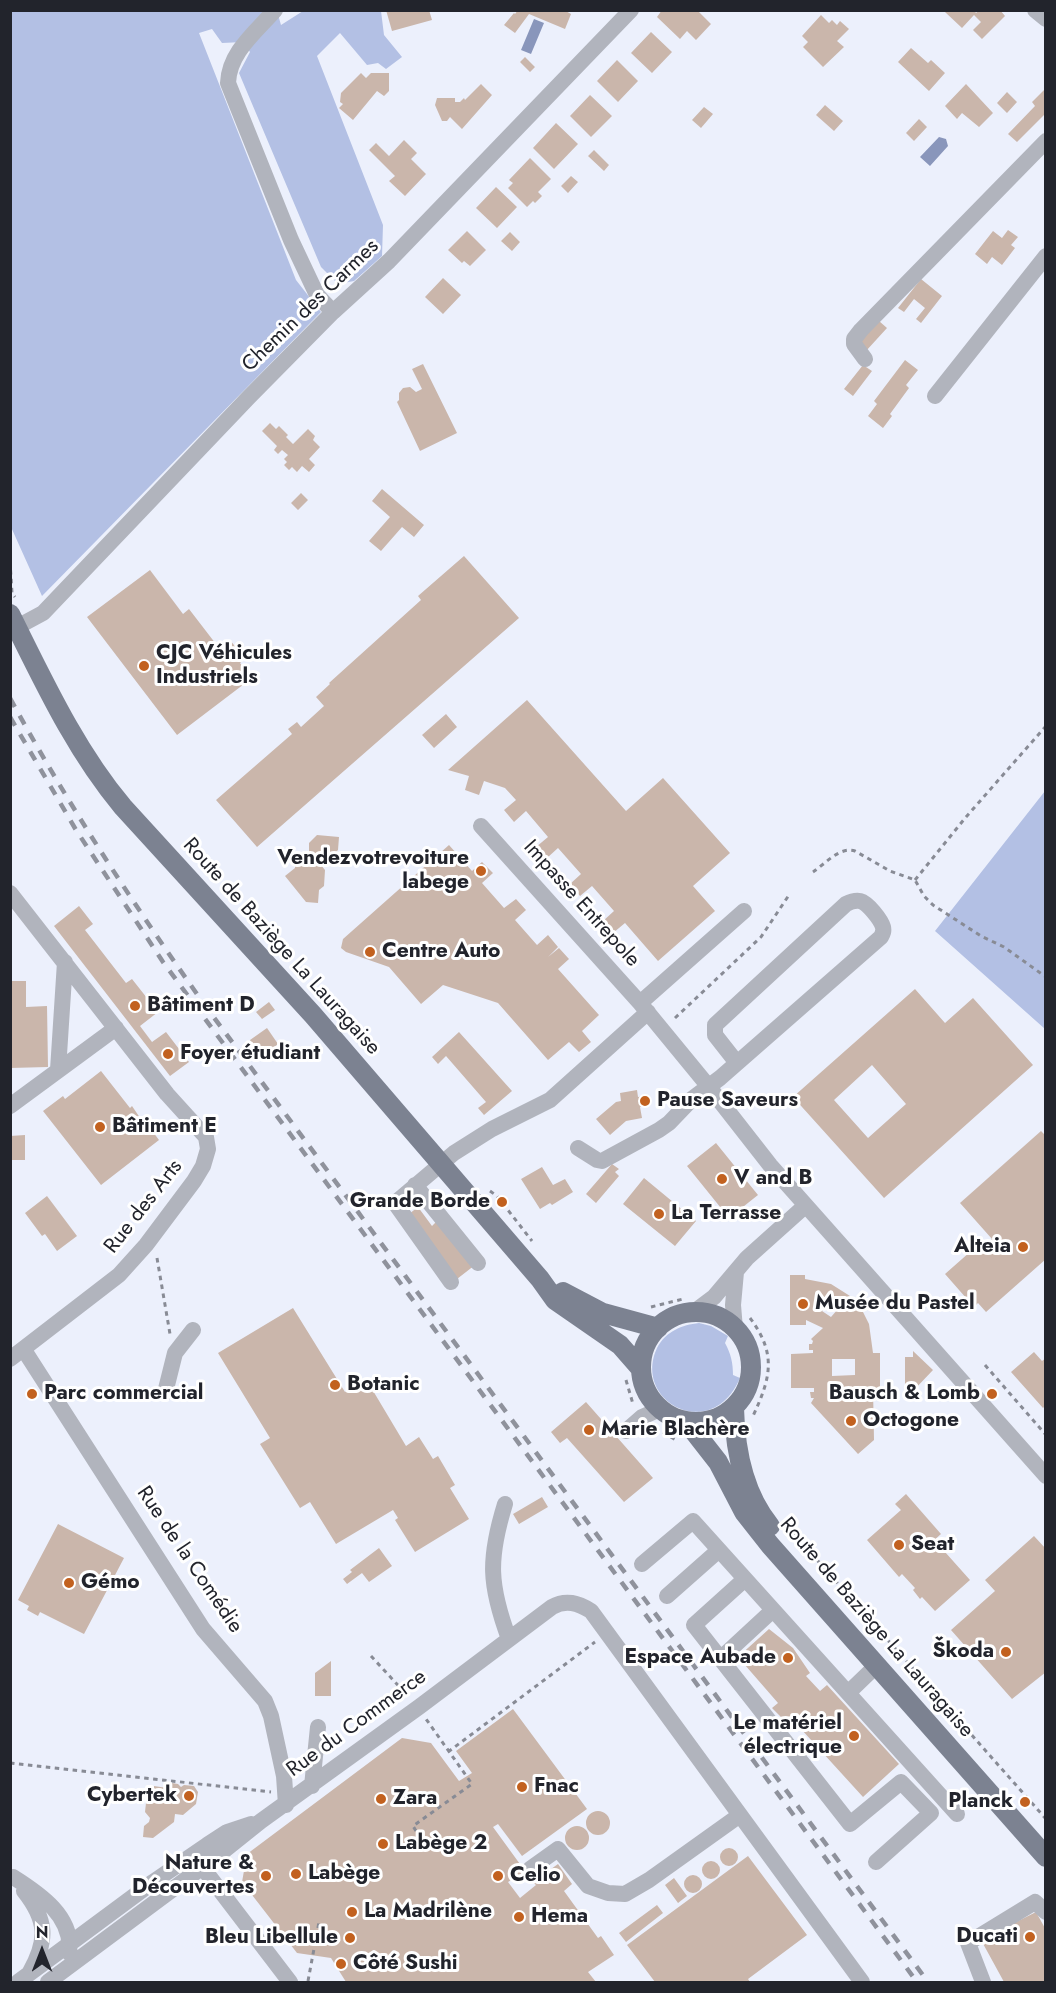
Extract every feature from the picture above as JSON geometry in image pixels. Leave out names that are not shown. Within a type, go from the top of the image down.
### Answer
[{"type":"main road","name":"Route de Baziège La Lauragaise","points":[[18,621],[73,736],[108,790],[313,1015],[540,1279],[555,1300],[620,1345],[641,1369]]},
{"type":"main road","name":"Route de Baziège La Lauragaise","points":[[540,1279],[573,1299],[603,1313],[658,1328]]},
{"type":"main road","points":[[688,1306],[723,1320],[742,1322],[751,1369],[745,1394],[734,1408],[720,1417],[703,1422],[656,1417],[641,1369],[643,1354],[658,1328],[688,1306]]},
{"type":"main road","name":"Route de Baziège La Lauragaise","points":[[734,1408],[735,1437],[744,1478],[759,1512],[1046,1839]]},
{"type":"main road","name":"Route de Baziège La Lauragaise","points":[[686,1421],[718,1462],[744,1512],[770,1545],[1046,1857]]},
{"type":"street","points":[[276,10],[234,56],[228,83],[316,296],[333,312]]},
{"type":"street","name":"Chemin des Carmes","points":[[18,621],[43,613],[249,397],[333,312],[389,261],[631,10]]},
{"type":"street","points":[[1035,10],[1046,19]]},
{"type":"street","points":[[865,359],[854,344],[854,339],[861,330],[1046,141]]},
{"type":"street","points":[[935,396],[1046,256]]},
{"type":"street","name":"Impasse Entrepole","points":[[481,826],[644,1007],[805,1206],[1046,1476]]},
{"type":"street","points":[[10,1106],[116,1028],[12,899]]},
{"type":"street","points":[[578,1148],[597,1160],[609,1159],[669,1123],[692,1099],[737,1063],[881,937],[884,931],[883,925],[866,905],[860,901],[846,904],[715,1024],[715,1035],[737,1063]]},
{"type":"street","points":[[451,1282],[395,1203],[441,1163],[492,1129],[550,1100],[744,911]]},
{"type":"street","points":[[58,1070],[65,962]]},
{"type":"street","name":"Rue des Arts","points":[[17,1354],[119,1275],[146,1245],[203,1166],[208,1149],[206,1137],[167,1094],[116,1028]]},
{"type":"street","points":[[415,1185],[478,1263]]},
{"type":"street","points":[[688,1306],[714,1297],[747,1258],[805,1206]]},
{"type":"street","points":[[736,1272],[733,1305],[742,1322]]},
{"type":"street","points":[[165,1393],[175,1353],[193,1330]]},
{"type":"street","name":"Rue de la Comédie","points":[[17,1354],[203,1629],[265,1701],[271,1716],[284,1776],[286,1799]]},
{"type":"street","points":[[626,1431],[642,1417],[656,1417]]},
{"type":"street","points":[[505,1504],[486,1574],[508,1639]]},
{"type":"street","points":[[642,1564],[693,1521],[957,1814]]},
{"type":"street","points":[[667,1596],[719,1550]]},
{"type":"street","points":[[745,1579],[694,1625],[850,1824],[901,1782],[932,1813],[876,1862]]},
{"type":"street","name":"Rue du Commerce","points":[[23,1979],[69,1944],[261,1821],[286,1799],[312,1786],[552,1607],[569,1602],[580,1604],[591,1611],[862,1983]]},
{"type":"street","points":[[720,1659],[773,1610]]},
{"type":"street","points":[[849,1692],[876,1666]]},
{"type":"street","points":[[312,1786],[318,1727]]},
{"type":"street","points":[[530,1869],[558,1849],[588,1886],[608,1893],[625,1894],[649,1880],[740,1815]]},
{"type":"street","points":[[198,1861],[290,1983]]},
{"type":"street","name":"Rue du Commerce","points":[[48,1983],[198,1861]]},
{"type":"street","points":[[12,1876],[59,1913],[69,1934],[69,1951],[63,1971]]},
{"type":"street","points":[[12,1876],[36,1908],[44,1928],[39,1955],[23,1979]]},
{"type":"street","points":[[983,1983],[968,1943],[1035,1902],[1046,1912]]},
{"type":"path","points":[[10,561],[12,593],[18,621]]},
{"type":"path","points":[[915,880],[966,817],[1046,726]]},
{"type":"path","points":[[813,872],[849,849],[890,871],[915,880],[924,897],[933,905],[981,936],[1004,947],[1046,977]]},
{"type":"path","points":[[662,1030],[761,937],[789,895]]},
{"type":"path","points":[[146,1245],[158,1260],[171,1345],[175,1353]]},
{"type":"path","points":[[644,1307],[688,1306]]},
{"type":"path","points":[[742,1322],[759,1329],[765,1344],[769,1373],[766,1389],[749,1429]]},
{"type":"path","points":[[985,1365],[1046,1435]]},
{"type":"path","points":[[656,1417],[680,1442]]},
{"type":"path","points":[[784,1524],[1046,1819]]},
{"type":"path","points":[[448,1752],[607,1633]]},
{"type":"path","points":[[371,1656],[419,1707],[472,1784],[413,1826],[416,1831]]},
{"type":"path","points":[[10,1762],[286,1799]]},
{"type":"path","points":[[308,1981],[319,1922]]},
{"type":"shaded area","points":[[10,11],[277,11],[281,25],[303,11],[381,11],[384,35],[402,57],[386,69],[378,63],[367,65],[340,33],[317,56],[383,225],[382,256],[354,281],[338,284],[321,267],[239,73],[250,52],[243,42],[222,43],[212,29],[199,33],[296,280],[321,312],[42,596],[11,527]]},
{"type":"shaded area","points":[[534,19],[544,23],[531,54],[521,50]]},
{"type":"shaded area","points":[[939,137],[946,139],[948,146],[930,166],[920,157]]},
{"type":"shaded area","points":[[1045,791],[1045,1029],[935,931]]},
{"type":"shaded area","points":[[699,1323],[711,1326],[728,1336],[725,1343],[733,1366],[733,1375],[740,1378],[727,1398],[712,1409],[695,1412],[679,1408],[665,1399],[655,1385],[652,1367],[657,1348],[665,1337],[681,1327]]},
{"type":"building","points":[[386,10],[429,10],[432,20],[392,31]]},
{"type":"building","points":[[518,10],[564,10],[571,14],[565,29],[529,14],[515,33],[504,25]]},
{"type":"building","points":[[662,10],[697,10],[711,24],[696,40],[687,31],[680,39],[657,17]]},
{"type":"building","points":[[947,10],[974,10],[976,13],[979,10],[1000,10],[1005,16],[982,39],[973,30],[981,22],[974,15],[962,28],[945,12]]},
{"type":"building","points":[[821,15],[829,23],[832,20],[837,25],[840,21],[849,29],[837,41],[844,47],[823,67],[803,47],[808,42],[802,36]]},
{"type":"building","points":[[651,32],[672,52],[652,73],[631,53]]},
{"type":"building","points":[[911,48],[928,63],[931,60],[945,73],[929,91],[898,62]]},
{"type":"building","points":[[525,57],[535,67],[530,72],[520,62]]},
{"type":"building","points":[[617,60],[638,81],[618,102],[597,81]]},
{"type":"building","points":[[361,73],[366,78],[371,73],[389,73],[389,91],[384,96],[377,91],[353,120],[339,108],[343,104],[340,102],[341,93]]},
{"type":"building","points":[[481,84],[492,95],[462,129],[450,117],[447,121],[442,121],[435,105],[437,98],[455,98],[455,102],[460,102]]},
{"type":"building","points":[[966,84],[993,113],[979,127],[962,113],[957,119],[945,106]]},
{"type":"building","points":[[1046,88],[1046,113],[1017,142],[1008,134],[1035,106],[1032,102]]},
{"type":"building","points":[[1007,92],[1017,102],[1007,113],[997,103]]},
{"type":"building","points":[[590,95],[612,116],[591,137],[570,116]]},
{"type":"building","points":[[825,105],[843,121],[834,131],[816,115]]},
{"type":"building","points":[[704,107],[713,114],[701,128],[692,120]]},
{"type":"building","points":[[919,119],[927,127],[914,141],[906,133]]},
{"type":"building","points":[[556,123],[578,144],[554,169],[533,148]]},
{"type":"building","points":[[404,140],[417,153],[411,159],[426,174],[405,196],[389,181],[395,176],[369,150],[376,143],[389,156]]},
{"type":"building","points":[[594,150],[609,165],[604,171],[588,156]]},
{"type":"building","points":[[530,158],[551,179],[538,192],[542,196],[527,207],[508,188],[513,183],[509,180]]},
{"type":"building","points":[[571,176],[578,182],[568,193],[561,186]]},
{"type":"building","points":[[496,187],[517,207],[497,228],[476,208]]},
{"type":"building","points":[[1008,230],[1018,237],[1011,245],[1015,248],[1002,265],[992,257],[987,264],[975,254],[993,231],[1002,238]]},
{"type":"building","points":[[467,231],[486,250],[470,266],[464,261],[462,263],[448,250]]},
{"type":"building","points":[[510,232],[520,242],[512,251],[501,241]]},
{"type":"building","points":[[443,278],[461,295],[443,314],[425,297]]},
{"type":"building","points":[[921,279],[942,296],[921,323],[916,319],[925,308],[914,299],[904,312],[898,308]]},
{"type":"building","points":[[879,321],[887,328],[866,351],[858,344]]},
{"type":"building","points":[[905,360],[918,370],[906,385],[909,388],[883,428],[868,416],[877,404],[874,401]]},
{"type":"building","points":[[423,364],[457,433],[420,451],[397,402],[403,388],[410,387],[416,392],[422,389],[412,369]]},
{"type":"building","points":[[863,365],[872,371],[853,396],[844,389]]},
{"type":"building","points":[[270,423],[276,429],[279,426],[293,444],[308,429],[315,436],[313,440],[320,447],[309,459],[315,465],[309,472],[302,466],[297,472],[292,467],[289,470],[284,465],[287,462],[284,459],[288,455],[282,450],[278,454],[274,450],[277,446],[262,431]]},
{"type":"building","points":[[382,489],[424,525],[414,537],[402,527],[381,551],[369,541],[390,517],[372,501]]},
{"type":"building","points":[[301,493],[308,500],[298,510],[291,503]]},
{"type":"building","points":[[464,556],[519,618],[257,847],[216,800],[292,734],[288,729],[297,722],[301,727],[324,706],[316,697],[329,683],[421,600],[418,596]]},
{"type":"building","points":[[150,570],[183,614],[189,609],[219,648],[230,640],[245,659],[240,663],[252,678],[177,735],[87,617]]},
{"type":"building","points":[[527,700],[626,811],[663,778],[730,853],[693,886],[715,911],[658,961],[625,923],[613,933],[603,921],[614,911],[592,886],[580,896],[570,884],[581,874],[558,848],[547,858],[536,847],[548,837],[526,811],[514,822],[504,810],[516,800],[505,788],[484,781],[479,795],[465,790],[469,776],[448,770]]},
{"type":"building","points":[[446,714],[457,727],[434,748],[422,735]]},
{"type":"building","points":[[317,835],[339,837],[338,850],[335,853],[321,852],[321,865],[325,870],[324,886],[319,890],[318,903],[306,902],[285,876],[295,868],[295,863],[309,852],[309,843]]},
{"type":"building","points":[[449,845],[472,871],[482,862],[493,873],[482,883],[504,908],[516,899],[526,910],[515,920],[537,945],[548,935],[558,947],[548,957],[559,948],[569,959],[558,969],[599,1015],[582,1031],[591,1042],[579,1052],[569,1042],[548,1060],[498,1003],[443,985],[421,1004],[389,967],[346,952],[341,948],[343,939]]},
{"type":"building","points":[[79,906],[93,924],[85,930],[126,983],[132,979],[158,1012],[140,1026],[152,1042],[166,1032],[189,1062],[170,1076],[54,926]]},
{"type":"building","points":[[10,981],[26,981],[26,1007],[47,1006],[48,1067],[10,1068]]},
{"type":"building","points":[[915,989],[945,1023],[973,998],[1033,1065],[884,1198],[793,1097]],"holes":[[[872,1065],[906,1104],[868,1138],[834,1100]]]},
{"type":"building","points":[[269,1002],[275,1010],[262,1019],[256,1012]]},
{"type":"building","points":[[267,1028],[278,1044],[260,1058],[250,1040]]},
{"type":"building","points":[[459,1032],[512,1091],[484,1115],[478,1108],[486,1102],[446,1056],[438,1064],[432,1057]]},
{"type":"building","name":"Bâtiment E","points":[[101,1071],[130,1108],[132,1106],[151,1134],[153,1132],[159,1140],[101,1185],[43,1111],[63,1096],[65,1099]]},
{"type":"building","points":[[637,1090],[638,1097],[644,1096],[645,1101],[645,1106],[640,1107],[642,1118],[626,1121],[610,1135],[596,1119],[616,1102],[621,1101],[620,1093]]},
{"type":"building","points":[[1041,1131],[1046,1136],[1046,1259],[986,1312],[978,1303],[974,1307],[945,1274],[979,1244],[983,1248],[992,1239],[960,1203]]},
{"type":"building","points":[[25,1135],[25,1160],[10,1160],[10,1136]]},
{"type":"building","points":[[716,1143],[758,1195],[729,1218],[687,1166]]},
{"type":"building","points":[[612,1164],[619,1169],[615,1172],[619,1176],[596,1203],[586,1194]]},
{"type":"building","points":[[542,1167],[553,1185],[565,1179],[573,1192],[552,1205],[550,1203],[540,1209],[521,1179]]},
{"type":"building","points":[[644,1178],[696,1221],[675,1246],[623,1204]]},
{"type":"building","points":[[47,1196],[77,1236],[57,1251],[45,1234],[42,1236],[25,1213]]},
{"type":"building","points":[[418,1207],[432,1226],[436,1222],[475,1265],[457,1279],[409,1214]]},
{"type":"building","points":[[790,1275],[805,1275],[805,1279],[831,1284],[850,1296],[860,1306],[869,1324],[873,1353],[880,1353],[880,1388],[873,1388],[874,1440],[858,1454],[811,1403],[814,1398],[811,1398],[810,1392],[814,1392],[814,1388],[791,1388],[791,1354],[813,1353],[813,1350],[809,1350],[809,1344],[813,1341],[811,1339],[823,1328],[806,1320],[806,1325],[790,1325]],"holes":[[[826,1301],[838,1309],[831,1317],[822,1311]],[[832,1359],[855,1359],[855,1375],[832,1376]]]},
{"type":"building","points":[[293,1308],[345,1392],[366,1379],[406,1446],[419,1437],[433,1459],[438,1456],[455,1485],[450,1488],[469,1519],[415,1552],[395,1520],[398,1518],[393,1510],[336,1544],[310,1502],[300,1508],[260,1444],[270,1438],[218,1353]]},
{"type":"building","points":[[913,1351],[933,1370],[914,1390],[914,1383],[905,1384],[905,1357],[913,1357]]},
{"type":"building","points":[[1034,1352],[1042,1361],[1046,1358],[1046,1405],[1043,1408],[1011,1372]]},
{"type":"building","points":[[586,1402],[653,1478],[624,1502],[567,1438],[560,1443],[551,1432]]},
{"type":"building","points":[[906,1494],[941,1534],[931,1543],[934,1546],[937,1543],[970,1580],[935,1611],[922,1597],[920,1599],[913,1590],[915,1588],[902,1574],[899,1577],[867,1540],[901,1510],[895,1504]]},
{"type":"building","points":[[542,1497],[548,1507],[519,1524],[513,1514]]},
{"type":"building","name":"Gémo","points":[[58,1524],[124,1558],[84,1634],[40,1612],[38,1616],[27,1610],[29,1606],[18,1600]]},
{"type":"building","points":[[1034,1536],[1046,1549],[1046,1672],[1012,1699],[951,1630],[995,1591],[985,1580]]},
{"type":"building","points":[[379,1548],[392,1566],[369,1582],[362,1573],[347,1584],[343,1579],[352,1572],[350,1570]]},
{"type":"building","points":[[769,1629],[793,1648],[810,1673],[806,1676],[820,1691],[827,1685],[899,1764],[863,1797],[791,1718],[786,1722],[772,1708],[778,1703],[738,1657]]},
{"type":"building","points":[[331,1661],[331,1696],[315,1696],[315,1673]]},
{"type":"building","name":"Labège 2","points":[[513,1709],[587,1809],[522,1856],[498,1824],[493,1827],[525,1871],[508,1882],[520,1898],[536,1885],[533,1882],[558,1864],[572,1884],[564,1891],[598,1938],[601,1936],[614,1955],[588,1972],[596,1982],[346,1982],[331,1958],[297,1953],[242,1882],[247,1854],[402,1738],[431,1743],[459,1781],[472,1773],[456,1751]]},
{"type":"building","points":[[172,1783],[181,1787],[194,1786],[198,1792],[196,1804],[183,1815],[175,1814],[174,1822],[153,1838],[143,1837],[144,1826],[150,1818],[145,1812],[146,1803],[152,1799],[154,1786],[167,1788]]},
{"type":"building","points":[[598,1811],[606,1815],[610,1823],[606,1831],[598,1835],[590,1831],[586,1823],[590,1815]]},
{"type":"building","points":[[577,1826],[585,1830],[589,1838],[585,1846],[577,1850],[569,1846],[565,1838],[569,1830]]},
{"type":"building","points":[[729,1848],[735,1851],[738,1857],[735,1863],[729,1866],[723,1863],[720,1857],[723,1851]]},
{"type":"building","points":[[748,1856],[807,1935],[748,1979],[750,1982],[655,1982],[627,1945]]},
{"type":"building","points":[[711,1861],[717,1864],[720,1870],[717,1876],[711,1879],[705,1876],[702,1870],[705,1864]]},
{"type":"building","points":[[693,1875],[699,1878],[702,1884],[699,1890],[693,1893],[687,1890],[684,1884],[687,1878]]},
{"type":"building","points":[[674,1878],[687,1896],[678,1903],[665,1885]]},
{"type":"building","points":[[657,1905],[663,1913],[626,1942],[619,1933]]},
{"type":"building","points":[[1036,1912],[1046,1930],[1046,1982],[1004,1982],[981,1940]]},
{"type":"railway","points":[[10,698],[102,854],[204,1004],[928,1982]]},
{"type":"railway","points":[[10,717],[76,830],[163,962],[917,1982]]},
{"type":"place","name":"CJC Véhicules Industriels","points":[[144,666]]},
{"type":"place","name":"Vendezvotrevoiture labege","points":[[481,871]]},
{"type":"place","name":"Centre Auto","points":[[370,952]]},
{"type":"place","name":"Bâtiment D","points":[[135,1006]]},
{"type":"place","name":"Foyer étudiant","points":[[168,1054]]},
{"type":"place","name":"Pause Saveurs","points":[[645,1101]]},
{"type":"place","name":"Bâtiment E","points":[[100,1127]]},
{"type":"place","name":"V and B","points":[[722,1179]]},
{"type":"place","name":"Grande Borde","points":[[502,1202]]},
{"type":"place","name":"La Terrasse","points":[[659,1214]]},
{"type":"place","name":"Alteia","points":[[1023,1247]]},
{"type":"place","name":"Musée du Pastel","points":[[803,1304]]},
{"type":"place","name":"Botanic","points":[[335,1385]]},
{"type":"place","name":"Parc commercial","points":[[32,1394]]},
{"type":"place","name":"Bausch & Lomb","points":[[992,1394]]},
{"type":"place","name":"Octogone","points":[[851,1421]]},
{"type":"place","name":"Marie Blachère","points":[[589,1430]]},
{"type":"place","name":"Seat","points":[[899,1545]]},
{"type":"place","name":"Gémo","points":[[69,1583]]},
{"type":"place","name":"Škoda","points":[[1006,1652]]},
{"type":"place","name":"Espace Aubade","points":[[788,1658]]},
{"type":"place","name":"Le matériel électrique","points":[[854,1736]]},
{"type":"place","name":"Fnac","points":[[522,1787]]},
{"type":"place","name":"Cybertek","points":[[189,1796]]},
{"type":"place","name":"Zara","points":[[381,1799]]},
{"type":"place","name":"Planck","points":[[1025,1802]]},
{"type":"place","name":"Labège 2","points":[[383,1844]]},
{"type":"place","name":"Labège","points":[[296,1874]]},
{"type":"place","name":"Nature & Découvertes","points":[[266,1876]]},
{"type":"place","name":"Celio","points":[[498,1876]]},
{"type":"place","name":"La Madrilène","points":[[352,1912]]},
{"type":"place","name":"Hema","points":[[519,1917]]},
{"type":"place","name":"Ducati","points":[[1030,1937]]},
{"type":"place","name":"Bleu Libellule","points":[[350,1938]]},
{"type":"place","name":"Côté Sushi","points":[[341,1964]]}]
